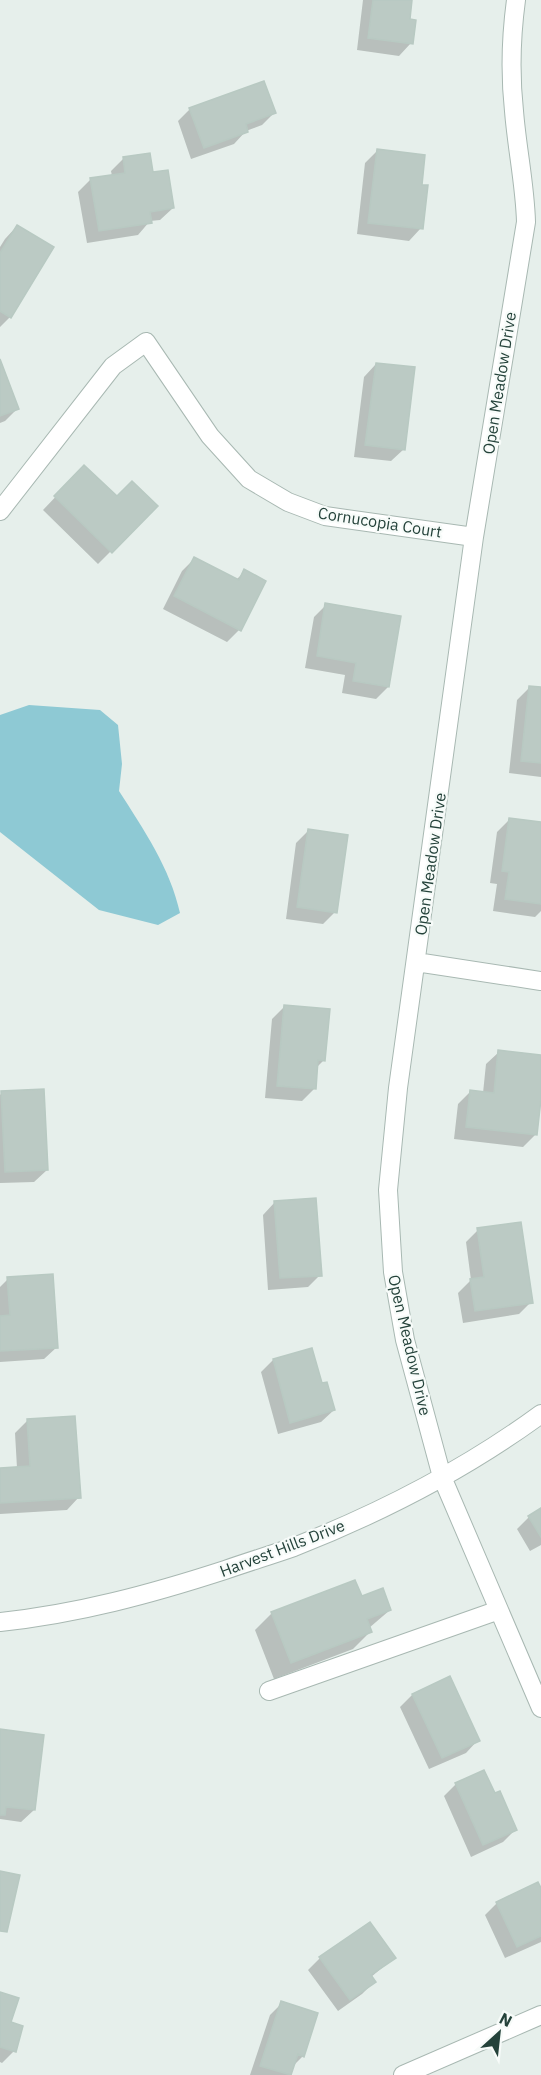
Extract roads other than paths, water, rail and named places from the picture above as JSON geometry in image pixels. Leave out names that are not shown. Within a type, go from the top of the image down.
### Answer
[{"type":"street","name":"Open Meadow Drive","points":[[516,0],[511,49],[514,112],[525,190],[526,222],[474,537],[398,1088],[388,1190],[393,1272],[401,1317],[442,1477],[541,1708]]},
{"type":"street","name":"Cornucopia Court","points":[[0,511],[113,366],[146,342],[210,436],[249,479],[288,502],[325,516],[474,537]]},
{"type":"street","points":[[416,962],[541,981]]},
{"type":"street","name":"Harvest Hills Drive","points":[[0,1622],[106,1604],[194,1580],[293,1547],[369,1514],[442,1477],[507,1439],[541,1414]]},
{"type":"street","points":[[269,1691],[499,1610]]},
{"type":"street","points":[[403,2075],[541,2015]]},
{"type":"water","points":[[29,705],[100,710],[118,725],[122,764],[119,791],[163,865],[176,896],[180,913],[158,925],[99,910],[0,832],[0,715]]}]
